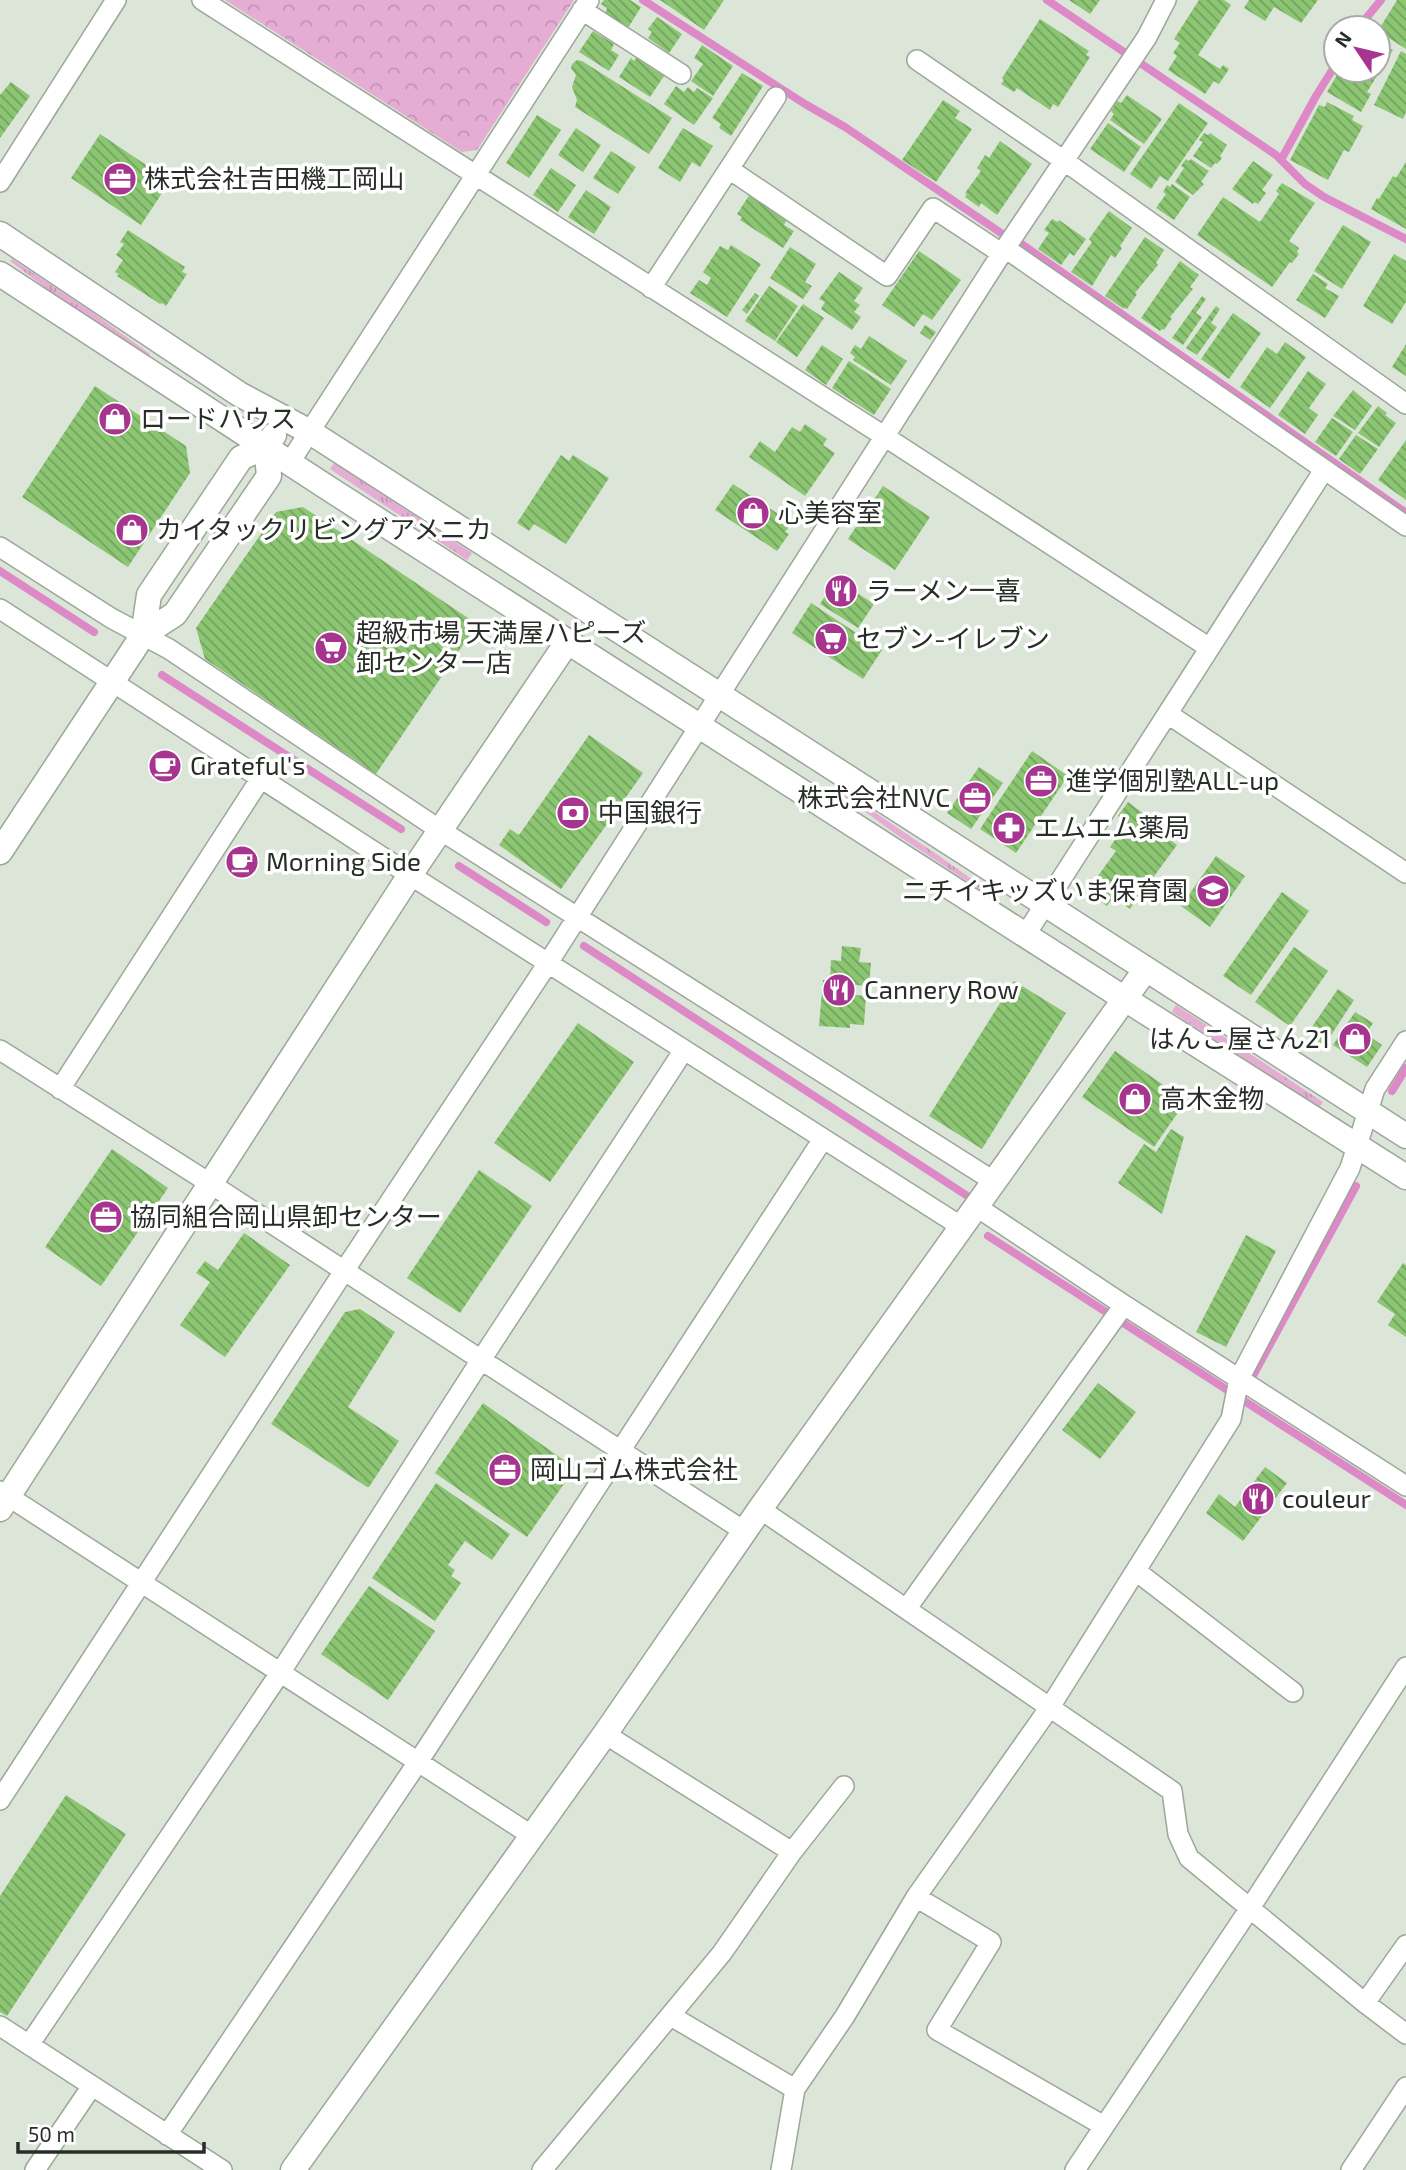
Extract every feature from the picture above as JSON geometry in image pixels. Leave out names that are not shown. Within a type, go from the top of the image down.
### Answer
[{"type":"street","points":[[0,181],[116,0]]},
{"type":"street","points":[[202,0],[884,436],[1208,647]]},
{"type":"street","points":[[0,1800],[548,963],[1007,244],[1147,37],[1166,0]]},
{"type":"street","points":[[290,462],[586,5],[681,74]]},
{"type":"street","points":[[917,61],[1063,160],[1406,404]]},
{"type":"street","points":[[651,288],[776,97]]},
{"type":"street","points":[[729,169],[887,276],[933,208],[1007,244],[1406,526]]},
{"type":"street","points":[[0,234],[239,394],[310,432],[1406,1136]]},
{"type":"street","points":[[0,274],[1406,1177]]},
{"type":"street","points":[[143,635],[149,595],[241,457],[266,446],[284,418]]},
{"type":"street","points":[[0,852],[143,635],[175,614],[269,476],[266,446]]},
{"type":"street","points":[[1026,934],[1324,470]]},
{"type":"street","points":[[0,547],[111,618],[169,649],[440,830],[995,1182]]},
{"type":"street","points":[[0,609],[410,875],[962,1227]]},
{"type":"street","points":[[531,1835],[141,1583],[3,1499],[211,1184],[410,875],[568,641]]},
{"type":"street","points":[[1168,715],[1406,873]]},
{"type":"street","points":[[60,1089],[261,778]]},
{"type":"street","points":[[293,2170],[605,1734],[744,1531],[1146,969]]},
{"type":"street","points":[[781,2170],[794,2089],[845,2016],[916,1897],[1050,1707],[1231,1419],[1241,1388],[1350,1167],[1375,1089],[1406,1041]]},
{"type":"street","points":[[0,1050],[744,1531]]},
{"type":"street","points":[[29,2045],[280,1673],[684,1050]]},
{"type":"street","points":[[167,2135],[418,1762],[823,1139]]},
{"type":"street","points":[[977,1207],[1118,1314],[1406,1486]]},
{"type":"street","points":[[907,1608],[1118,1314]]},
{"type":"street","points":[[760,1509],[1172,1791],[1178,1834],[1189,1858],[1406,2034]]},
{"type":"street","points":[[1136,1571],[1293,1692]]},
{"type":"street","points":[[1075,2170],[1250,1908],[1406,1667]]},
{"type":"street","points":[[605,1734],[792,1852]]},
{"type":"street","points":[[542,2170],[722,1953],[792,1852],[844,1786]]},
{"type":"street","points":[[916,1897],[991,1941],[937,2030],[1104,2126]]},
{"type":"street","points":[[1365,2003],[1406,1945]]},
{"type":"street","points":[[671,2016],[794,2089]]},
{"type":"street","points":[[0,2026],[222,2170]]},
{"type":"street","points":[[35,2170],[92,2086]]},
{"type":"street","points":[[1351,2170],[1406,2087]]},
{"type":"green space","points":[[225,0],[574,0],[477,150],[462,152]]},
{"type":"green space","points":[[12,259],[89,310],[150,354],[149,357],[55,295],[10,261]]},
{"type":"green space","points":[[334,463],[472,553],[467,560],[330,469]]},
{"type":"green space","points":[[842,790],[995,896],[993,898],[897,835],[840,793]]},
{"type":"green space","points":[[1176,1005],[1323,1102],[1319,1108],[1172,1012]]},
{"type":"building","points":[[604,0],[630,0],[641,7],[628,28],[605,13],[607,8],[601,4]]},
{"type":"building","points":[[660,0],[724,0],[704,30]]},
{"type":"building","points":[[1069,0],[1100,0],[1090,14]]},
{"type":"building","points":[[1199,0],[1224,0],[1231,5],[1198,55],[1220,69],[1223,65],[1229,69],[1219,84],[1214,81],[1205,94],[1168,70],[1177,56],[1173,53],[1180,43],[1174,39]]},
{"type":"building","points":[[1249,0],[1318,0],[1301,23],[1274,7],[1265,21],[1244,8]]},
{"type":"building","points":[[1397,0],[1406,0],[1406,49],[1392,40],[1392,14],[1388,14]]},
{"type":"building","points":[[657,17],[682,34],[669,53],[648,38],[652,32],[648,29]]},
{"type":"building","points":[[1040,19],[1089,51],[1086,55],[1090,57],[1058,107],[1053,104],[1050,110],[1017,88],[1014,92],[1001,84],[1004,80],[1002,78]]},
{"type":"building","points":[[593,31],[614,44],[611,50],[619,55],[609,71],[579,52]]},
{"type":"building","points":[[702,45],[733,66],[713,96],[691,81],[703,64],[694,58]]},
{"type":"building","points":[[1401,51],[1406,54],[1406,112],[1403,119],[1374,105],[1384,84],[1392,84],[1392,69]]},
{"type":"building","points":[[631,58],[634,61],[636,58],[664,76],[650,97],[619,77]]},
{"type":"building","points":[[577,60],[672,118],[649,154],[575,107],[577,100],[572,87],[576,75],[571,68]]},
{"type":"building","points":[[742,73],[763,86],[731,136],[719,128],[721,124],[712,118]]},
{"type":"building","points":[[11,82],[30,96],[0,138],[0,95]]},
{"type":"building","points":[[1332,84],[1372,84],[1367,92],[1371,94],[1361,112],[1327,92]]},
{"type":"building","points":[[676,86],[684,92],[688,87],[694,92],[697,88],[713,98],[694,125],[664,104]]},
{"type":"building","points":[[1127,95],[1162,119],[1144,144],[1110,120],[1114,114],[1111,111],[1117,101],[1121,103]]},
{"type":"building","points":[[943,100],[960,111],[955,118],[972,129],[936,182],[902,160]]},
{"type":"building","points":[[1327,102],[1354,116],[1352,120],[1363,126],[1349,152],[1344,150],[1328,180],[1290,160],[1319,105],[1325,107]]},
{"type":"building","points":[[1179,103],[1208,123],[1168,181],[1160,176],[1151,189],[1130,174]]},
{"type":"building","points":[[537,115],[561,130],[529,178],[506,163]]},
{"type":"building","points":[[1108,123],[1141,147],[1124,172],[1090,149]]},
{"type":"building","points":[[576,128],[601,145],[583,172],[558,155]]},
{"type":"building","points":[[683,128],[713,146],[700,167],[692,162],[680,182],[658,168]]},
{"type":"building","points":[[1204,133],[1210,133],[1227,145],[1220,156],[1222,158],[1211,168],[1193,156],[1203,142],[1199,140]]},
{"type":"building","points":[[100,134],[170,181],[141,225],[71,178]]},
{"type":"building","points":[[1000,141],[1032,164],[997,215],[981,203],[979,207],[965,197],[965,193],[981,171],[977,168],[985,155],[989,158]]},
{"type":"building","points":[[611,151],[636,167],[618,194],[593,178]]},
{"type":"building","points":[[1186,159],[1191,159],[1209,171],[1201,182],[1204,184],[1193,195],[1175,182]]},
{"type":"building","points":[[1253,161],[1273,175],[1262,190],[1266,193],[1258,204],[1253,204],[1232,189]]},
{"type":"building","points":[[1406,162],[1406,229],[1371,209]]},
{"type":"building","points":[[551,168],[576,185],[558,212],[533,195]]},
{"type":"building","points":[[1282,183],[1315,203],[1289,241],[1299,248],[1299,254],[1272,287],[1197,235],[1223,197],[1260,222],[1279,194],[1276,191]]},
{"type":"building","points":[[1172,184],[1190,197],[1174,220],[1156,208],[1166,194],[1163,192],[1167,185],[1170,187]]},
{"type":"building","points":[[586,190],[611,207],[594,234],[568,217]]},
{"type":"building","points":[[750,194],[787,219],[784,225],[794,231],[783,248],[740,220],[742,217],[737,214]]},
{"type":"building","points":[[1109,211],[1132,228],[1120,246],[1122,248],[1115,258],[1111,255],[1092,286],[1071,272],[1092,242],[1089,239]]},
{"type":"building","points":[[1052,219],[1058,222],[1059,220],[1086,239],[1074,256],[1070,253],[1061,265],[1038,249],[1049,233],[1044,230]]},
{"type":"building","points":[[1343,225],[1371,242],[1342,289],[1314,271]]},
{"type":"building","points":[[128,230],[185,267],[182,272],[187,274],[166,306],[117,276],[119,274],[115,272],[123,260],[116,255],[124,244],[120,242]]},
{"type":"building","points":[[1145,237],[1164,250],[1156,263],[1158,265],[1135,293],[1137,294],[1127,309],[1124,309],[1105,296]]},
{"type":"building","points":[[731,245],[761,264],[727,317],[690,293],[699,280],[707,285],[711,278],[703,272],[720,246],[728,250]]},
{"type":"building","points":[[790,247],[816,264],[805,282],[812,286],[803,299],[770,278]]},
{"type":"building","points":[[919,251],[961,280],[932,320],[923,314],[914,327],[882,305]]},
{"type":"building","points":[[1394,254],[1406,261],[1406,302],[1392,324],[1363,306]]},
{"type":"building","points":[[1180,261],[1199,275],[1190,287],[1193,289],[1170,317],[1172,318],[1164,330],[1160,331],[1141,318]]},
{"type":"building","points":[[839,272],[863,288],[854,301],[860,305],[854,312],[861,317],[852,330],[821,309],[825,302],[819,299]]},
{"type":"building","points":[[1313,274],[1328,284],[1325,288],[1339,296],[1325,318],[1296,300]]},
{"type":"building","points":[[769,286],[798,306],[775,341],[745,321]]},
{"type":"building","points":[[755,293],[759,296],[747,314],[742,310]]},
{"type":"building","points":[[1202,296],[1206,299],[1196,313],[1202,317],[1183,345],[1172,338]]},
{"type":"building","points":[[803,304],[824,318],[797,357],[776,342]]},
{"type":"building","points":[[1216,306],[1220,309],[1211,323],[1217,327],[1197,355],[1186,348]]},
{"type":"building","points":[[1233,313],[1261,333],[1229,379],[1201,359]]},
{"type":"building","points":[[925,325],[936,332],[930,340],[920,333]]},
{"type":"building","points":[[869,336],[907,361],[891,385],[853,360],[855,357],[850,353],[855,345],[861,349]]},
{"type":"building","points":[[1285,342],[1306,357],[1270,408],[1240,387],[1267,347],[1277,354]]},
{"type":"building","points":[[1406,344],[1406,376],[1392,367]]},
{"type":"building","points":[[822,345],[843,359],[826,385],[805,370]]},
{"type":"building","points":[[849,361],[891,389],[874,415],[832,388]]},
{"type":"building","points":[[1308,371],[1326,384],[1309,408],[1318,415],[1305,434],[1278,415]]},
{"type":"building","points":[[95,386],[186,446],[190,473],[128,567],[22,497]]},
{"type":"building","points":[[1353,390],[1372,406],[1355,430],[1333,416]]},
{"type":"building","points":[[1378,406],[1396,423],[1379,447],[1358,433]]},
{"type":"building","points":[[1332,418],[1353,432],[1336,456],[1315,442]]},
{"type":"building","points":[[805,424],[827,439],[823,445],[835,453],[805,496],[749,457],[760,441],[775,452],[792,427],[800,432]]},
{"type":"building","points":[[1356,435],[1378,449],[1360,474],[1339,459]]},
{"type":"building","points":[[1406,440],[1406,500],[1378,480]]},
{"type":"building","points":[[561,455],[569,461],[573,455],[609,478],[566,544],[534,524],[529,531],[517,523]]},
{"type":"building","points":[[733,484],[792,523],[785,532],[789,534],[777,551],[715,510]]},
{"type":"building","points":[[883,486],[930,517],[895,570],[848,539]]},
{"type":"building","points":[[303,507],[477,624],[376,774],[205,659],[196,628],[276,512]]},
{"type":"building","name":"ラーメン一喜","points":[[836,579],[874,604],[858,628],[820,604]]},
{"type":"building","points":[[811,603],[882,650],[863,679],[792,633]]},
{"type":"building","points":[[589,735],[643,773],[561,889],[499,845],[510,829],[519,835]]},
{"type":"building","points":[[1032,751],[1068,776],[1016,853],[980,829]]},
{"type":"building","name":"株式会社NVC","points":[[979,767],[1003,783],[971,829],[947,813]]},
{"type":"building","points":[[1128,802],[1165,830],[1162,834],[1177,845],[1130,909],[1114,897],[1107,906],[1087,891],[1116,851],[1110,847],[1127,823],[1118,816]]},
{"type":"building","points":[[1216,856],[1245,876],[1210,927],[1181,906]]},
{"type":"building","points":[[1282,892],[1309,911],[1251,995],[1223,976]]},
{"type":"building","name":"Cannery Row","points":[[842,946],[861,948],[859,962],[871,963],[869,986],[856,985],[855,995],[866,996],[864,1025],[850,1024],[850,1028],[819,1026],[823,980],[830,980],[831,960],[841,961]]},
{"type":"building","points":[[1294,947],[1328,971],[1290,1026],[1255,1002]]},
{"type":"building","points":[[1014,981],[1066,1013],[982,1149],[929,1116]]},
{"type":"building","points":[[1338,989],[1354,1000],[1324,1046],[1307,1034]]},
{"type":"building","name":"はんこ屋さん21","points":[[1355,1012],[1373,1023],[1366,1034],[1382,1045],[1367,1067],[1333,1045]]},
{"type":"building","points":[[578,1023],[634,1062],[550,1182],[494,1143]]},
{"type":"building","points":[[1115,1051],[1186,1101],[1154,1147],[1082,1097]]},
{"type":"building","points":[[1171,1129],[1184,1137],[1162,1214],[1118,1183],[1144,1144],[1156,1152]]},
{"type":"building","name":"協同組合岡山県卸センター","points":[[112,1149],[168,1188],[101,1286],[45,1247]]},
{"type":"building","points":[[479,1170],[532,1206],[460,1313],[407,1278]]},
{"type":"building","points":[[244,1233],[290,1265],[225,1357],[180,1325],[210,1282],[196,1273],[205,1261],[218,1270]]},
{"type":"building","points":[[1246,1235],[1276,1251],[1226,1347],[1196,1332]]},
{"type":"building","points":[[1403,1263],[1406,1265],[1406,1337],[1388,1325],[1395,1314],[1377,1302]]},
{"type":"building","points":[[360,1309],[395,1332],[348,1407],[399,1441],[369,1487],[271,1424],[345,1312]]},
{"type":"building","points":[[1098,1383],[1136,1412],[1100,1459],[1062,1430]]},
{"type":"building","points":[[483,1403],[575,1468],[527,1537],[435,1473]]},
{"type":"building","points":[[1265,1467],[1287,1483],[1243,1541],[1206,1513],[1219,1494],[1235,1507]]},
{"type":"building","points":[[436,1483],[510,1534],[492,1560],[465,1541],[448,1565],[455,1570],[451,1576],[461,1583],[435,1621],[372,1578]]},
{"type":"building","points":[[369,1586],[435,1631],[388,1700],[321,1654]]},
{"type":"building","points":[[66,1795],[126,1834],[7,2016],[0,2012],[0,1896]]},
{"type":"waterway","points":[[643,0],[845,127],[1001,233],[1023,245],[1406,513]]},
{"type":"waterway","points":[[1047,0],[1276,155],[1305,184],[1324,197],[1406,239]]},
{"type":"waterway","points":[[1370,14],[1381,0]]},
{"type":"waterway","points":[[1281,160],[1324,84]]},
{"type":"waterway","points":[[0,571],[94,632]]},
{"type":"waterway","points":[[162,675],[401,829]]},
{"type":"waterway","points":[[459,866],[546,922]]},
{"type":"waterway","points":[[584,946],[966,1195]]},
{"type":"waterway","points":[[1392,1091],[1406,1068]]},
{"type":"waterway","points":[[1249,1383],[1356,1186]]},
{"type":"waterway","points":[[988,1236],[1406,1505]]},
{"type":"place","name":"株式会社吉田機工岡山","points":[[120,179]]},
{"type":"place","name":"ロードハウス","points":[[115,419]]},
{"type":"place","name":"心美容室","points":[[753,513]]},
{"type":"place","name":"カイタックリビングアメニカ","points":[[132,530]]},
{"type":"place","name":"ラーメン一喜","points":[[841,591]]},
{"type":"place","name":"セブン-イレブン","points":[[831,639]]},
{"type":"place","name":"超級市場 天満屋ハピーズ 卸センター店","points":[[331,648]]},
{"type":"place","name":"Grateful's","points":[[165,766]]},
{"type":"place","name":"進学個別塾ALL-up","points":[[1041,781]]},
{"type":"place","name":"株式会社NVC","points":[[975,798]]},
{"type":"place","name":"中国銀行","points":[[573,813]]},
{"type":"place","name":"エムエム薬局","points":[[1009,828]]},
{"type":"place","name":"Morning Side","points":[[242,862]]},
{"type":"place","name":"ニチイキッズいま保育園","points":[[1213,891]]},
{"type":"place","name":"Cannery Row","points":[[839,990]]},
{"type":"place","name":"はんこ屋さん21","points":[[1355,1039]]},
{"type":"place","name":"高木金物","points":[[1135,1099]]},
{"type":"place","name":"協同組合岡山県卸センター","points":[[106,1217]]},
{"type":"place","name":"岡山ゴム株式会社","points":[[505,1470]]},
{"type":"place","name":"couleur","points":[[1258,1499]]}]
